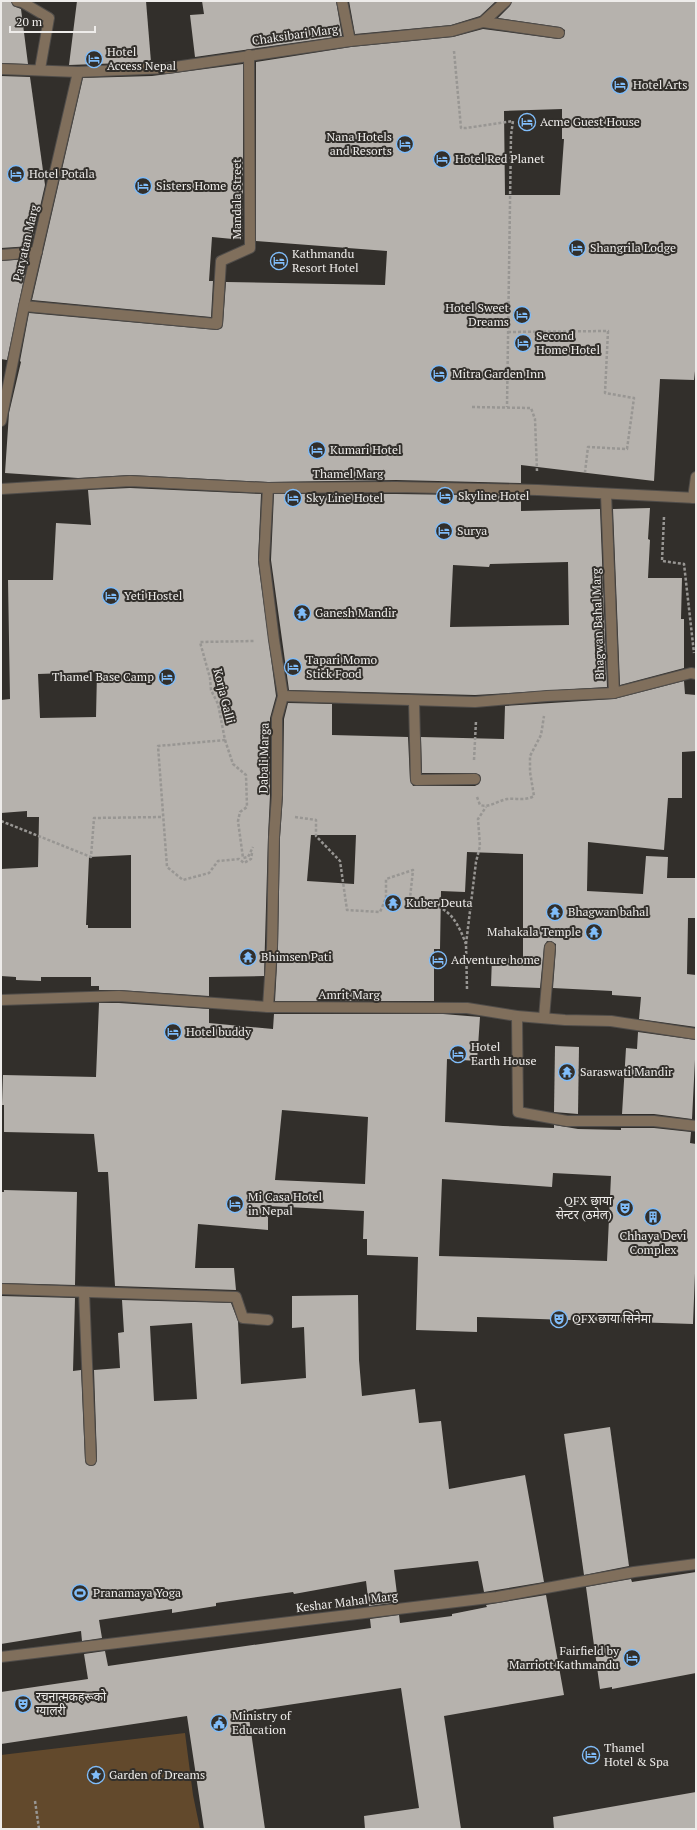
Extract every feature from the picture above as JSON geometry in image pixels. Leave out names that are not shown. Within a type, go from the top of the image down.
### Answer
[{"type":"street","points":[[17,1],[22,2],[49,18],[40,69]]},
{"type":"street","points":[[342,1],[350,41]]},
{"type":"street","name":"Chaksibari Marg","points":[[1,69],[40,69],[78,72],[168,68],[350,41],[452,31],[483,22],[506,1]]},
{"type":"street","points":[[483,22],[559,33]]},
{"type":"street","name":"Mandala Street","points":[[24,306],[217,324],[221,261],[250,248],[249,55]]},
{"type":"street","name":"Paryatan Marg","points":[[1,421],[24,306],[78,72]]},
{"type":"street","points":[[1,255],[37,252]]},
{"type":"street","points":[[695,498],[696,477]]},
{"type":"street","name":"Thamel Marg","points":[[1,489],[130,481],[268,488],[396,487],[538,490],[695,498]]},
{"type":"street","name":"Dabali Marga","points":[[268,488],[264,560],[283,696],[277,718],[277,795],[274,837],[272,947],[268,1007]]},
{"type":"street","name":"Bhagwan Bahal Marg","points":[[606,494],[614,693],[691,673],[696,674]]},
{"type":"street","points":[[283,696],[476,702],[548,696],[614,693]]},
{"type":"street","points":[[414,701],[416,780],[475,779]]},
{"type":"street","points":[[544,1018],[550,947]]},
{"type":"street","name":"Amrit Marg","points":[[1,1000],[119,996],[268,1007],[467,1008],[517,1016],[565,1020],[611,1021],[696,1034]]},
{"type":"street","points":[[517,1016],[518,1112],[567,1121],[654,1121],[696,1126]]},
{"type":"street","points":[[1,1289],[236,1297],[243,1318],[268,1320]]},
{"type":"street","points":[[84,1292],[91,1460]]},
{"type":"street","name":"Keshar Mahal Marg","points":[[1,1658],[497,1597],[634,1572],[696,1564]]},
{"type":"path","points":[[452,31],[461,128],[513,121],[511,135],[507,407]]},
{"type":"path","points":[[508,332],[608,331],[605,394],[634,398],[627,450],[588,447],[583,492]]},
{"type":"path","points":[[472,407],[531,408],[535,419],[538,490]]},
{"type":"path","points":[[665,497],[662,561],[684,564],[696,674]]},
{"type":"path","name":"Korja Galli","points":[[225,740],[158,746],[168,867],[182,880],[209,873],[218,860],[239,859],[244,863],[251,859],[254,845],[248,857],[243,858],[238,821],[240,812],[247,807],[246,775],[233,764],[225,740],[218,704],[211,690],[210,678],[200,642],[274,640]]},
{"type":"path","points":[[467,1008],[466,944],[476,862],[480,846],[478,819],[486,807],[506,799],[530,799],[534,796],[530,772],[530,756],[541,735],[548,696]]},
{"type":"path","points":[[476,702],[477,708],[474,756],[475,779],[480,805],[486,807]]},
{"type":"path","points":[[274,837],[284,815],[316,820],[316,836],[340,861],[347,910],[380,912],[386,898],[386,879],[413,870],[410,898],[442,908],[458,924],[466,944]]},
{"type":"path","points":[[1,821],[91,856],[94,818],[163,817]]},
{"type":"path","points":[[35,1801],[39,1829]]},
{"type":"shaded area","name":"Garden of Dreams","points":[[185,1733],[193,1795],[200,1829],[1,1829],[1,1755]]},
{"type":"building","points":[[1,1],[11,1],[13,6],[21,9],[28,64],[1,63]]},
{"type":"building","points":[[77,1],[146,1],[151,62],[69,65]]},
{"type":"building","points":[[202,1],[336,1],[342,36],[195,57],[190,15],[204,14]]},
{"type":"building","points":[[349,1],[496,1],[480,16],[451,25],[355,34]]},
{"type":"building","points":[[512,1],[696,1],[696,362],[694,380],[660,379],[654,481],[521,465],[521,483],[396,480],[268,482],[130,475],[78,478],[5,473],[9,413],[21,362],[29,313],[217,330],[222,328],[223,324],[226,282],[385,285],[387,251],[256,241],[256,62],[351,47],[453,37],[483,29],[558,39],[564,37],[565,30],[560,27],[498,18],[510,6]],"holes":[[[562,109],[562,139],[564,139],[560,195],[505,195],[504,111]]]},
{"type":"building","points":[[243,64],[243,240],[212,237],[209,281],[213,281],[211,317],[32,300],[83,78],[152,76]]},
{"type":"building","points":[[1,76],[30,77],[45,185],[31,246],[1,248]]},
{"type":"building","points":[[28,259],[7,360],[1,359],[1,261]]},
{"type":"building","points":[[130,488],[261,494],[258,561],[276,696],[270,718],[270,795],[264,976],[209,977],[209,996],[99,990],[99,986],[91,986],[91,977],[41,977],[41,981],[16,980],[16,977],[1,976],[1,869],[38,867],[39,817],[27,817],[27,811],[1,813],[1,700],[10,699],[8,580],[53,580],[56,523],[91,525],[88,490]],"holes":[[[97,672],[96,717],[40,718],[38,674]],[[131,855],[131,928],[88,928],[88,925],[86,925],[89,857]]]},
{"type":"building","points":[[274,494],[521,496],[521,511],[600,509],[607,687],[475,695],[289,690],[271,560]],"holes":[[[568,562],[569,625],[450,627],[453,565],[489,567],[490,564]]]},
{"type":"building","points":[[650,508],[648,578],[682,578],[681,619],[684,619],[684,668],[620,685],[613,509]]},
{"type":"building","points":[[684,681],[685,694],[696,695],[696,751],[682,752],[682,798],[668,798],[664,850],[588,842],[587,891],[643,894],[646,856],[668,857],[667,878],[696,878],[696,918],[688,918],[687,974],[696,975],[696,1027],[639,1019],[641,997],[612,995],[612,991],[553,988],[556,944],[551,941],[547,941],[544,946],[540,988],[491,986],[492,957],[523,959],[523,854],[467,852],[465,892],[441,891],[440,949],[434,949],[434,1001],[275,1001],[278,947],[280,837],[283,795],[284,719],[288,703],[332,704],[332,735],[408,737],[410,780],[413,786],[475,786],[479,784],[481,779],[480,775],[475,773],[422,773],[421,737],[504,739],[505,706],[614,699]],"holes":[[[311,835],[356,835],[354,884],[307,881]]]},
{"type":"building","points":[[99,1003],[209,1009],[209,1023],[273,1029],[274,1014],[443,1014],[480,1017],[477,1061],[447,1059],[445,1122],[554,1128],[554,1125],[578,1129],[621,1130],[621,1128],[654,1128],[691,1132],[690,1143],[696,1144],[696,1248],[693,1324],[477,1317],[477,1332],[416,1330],[418,1257],[367,1255],[367,1239],[363,1239],[364,1211],[268,1206],[268,1230],[198,1224],[195,1268],[234,1268],[236,1290],[115,1286],[108,1172],[98,1172],[94,1134],[4,1132],[4,1105],[2,1105],[3,1075],[96,1077]],"holes":[[[282,1110],[368,1117],[365,1184],[275,1180]],[[553,1173],[611,1176],[607,1261],[439,1256],[442,1179],[552,1187]]]},
{"type":"building","points":[[638,1032],[696,1040],[692,1119],[654,1114],[622,1114],[626,1048],[637,1049]]},
{"type":"building","name":"Saraswati Mandir","points":[[555,1046],[579,1047],[578,1114],[554,1112]]},
{"type":"building","points":[[4,1190],[77,1192],[75,1285],[1,1283],[1,1192],[4,1192]]},
{"type":"building","points":[[358,1295],[359,1360],[362,1396],[415,1389],[419,1423],[441,1421],[449,1489],[525,1475],[544,1582],[484,1592],[478,1561],[394,1570],[398,1602],[369,1606],[366,1581],[294,1594],[293,1592],[216,1603],[216,1606],[172,1613],[172,1609],[99,1620],[102,1638],[82,1641],[81,1631],[1,1644],[1,1296],[75,1298],[73,1371],[81,1370],[85,1460],[86,1464],[91,1466],[95,1465],[97,1460],[94,1370],[120,1368],[118,1333],[124,1332],[122,1300],[231,1303],[238,1321],[241,1384],[306,1378],[304,1327],[292,1328],[292,1296]],"holes":[[[192,1323],[197,1399],[154,1401],[150,1326]]]},
{"type":"building","points":[[610,1427],[629,1566],[584,1575],[564,1434]]},
{"type":"building","points":[[696,1572],[696,1673],[612,1689],[612,1687],[600,1689],[586,1587],[631,1579],[632,1582]]},
{"type":"building","name":"Ministry of Education","points":[[546,1595],[564,1695],[444,1716],[461,1829],[365,1829],[364,1816],[419,1808],[401,1688],[248,1711],[265,1829],[204,1829],[187,1716],[1,1744],[1,1692],[88,1679],[84,1654],[105,1651],[108,1666],[371,1628],[370,1619],[399,1615],[400,1623],[452,1616],[452,1614],[487,1607],[486,1605]]},
{"type":"building","points":[[696,1792],[696,1829],[554,1829],[553,1817]]},
{"type":"place","name":"Hotel Access Nepal","points":[[94,59]]},
{"type":"place","name":"Hotel Arts","points":[[620,85]]},
{"type":"place","name":"Acme Guest House","points":[[527,122]]},
{"type":"place","name":"Nana Hotels and Resorts","points":[[405,144]]},
{"type":"place","name":"Hotel Red Planet","points":[[442,159]]},
{"type":"place","name":"Hotel Potala","points":[[16,174]]},
{"type":"place","name":"Sisters Home","points":[[143,186]]},
{"type":"place","name":"Shangrila Lodge","points":[[577,248]]},
{"type":"place","name":"Kathmandu Resort Hotel","points":[[279,261]]},
{"type":"place","name":"Hotel Sweet Dreams","points":[[522,315]]},
{"type":"place","name":"Second Home Hotel","points":[[523,343]]},
{"type":"place","name":"Mitra Garden Inn","points":[[439,374]]},
{"type":"place","name":"Kumari Hotel","points":[[317,450]]},
{"type":"place","name":"Skyline Hotel","points":[[445,496]]},
{"type":"place","name":"Sky Line Hotel","points":[[293,498]]},
{"type":"place","name":"Surya","points":[[444,531]]},
{"type":"place","name":"Yeti Hostel","points":[[111,596]]},
{"type":"place","name":"Ganesh Mandir","points":[[302,613]]},
{"type":"place","name":"Tapari Momo Stick Food","points":[[293,667]]},
{"type":"place","name":"Thamel Base Camp","points":[[167,677]]},
{"type":"place","name":"Kuber Deuta","points":[[393,903]]},
{"type":"place","name":"Bhagwan bahal","points":[[555,912]]},
{"type":"place","name":"Mahakala Temple","points":[[594,932]]},
{"type":"place","name":"Bhimsen Pati","points":[[248,957]]},
{"type":"place","name":"Adventure home","points":[[438,960]]},
{"type":"place","name":"Hotel buddy","points":[[173,1032]]},
{"type":"place","name":"Hotel Earth House","points":[[458,1054]]},
{"type":"place","name":"Saraswati Mandir","points":[[567,1072]]},
{"type":"place","name":"Mi Casa Hotel in Nepal","points":[[235,1204]]},
{"type":"place","name":"QFX छाया सेन्टर (ठमेल)","points":[[625,1208]]},
{"type":"place","name":"Chhaya Devi Complex","points":[[653,1217]]},
{"type":"place","name":"QFX छाया सिनेमा","points":[[559,1319]]},
{"type":"place","name":"Pranamaya Yoga","points":[[80,1593]]},
{"type":"place","name":"Fairfield by Marriott Kathmandu","points":[[632,1658]]},
{"type":"place","name":"रचनात्मकहरूको ग्यालरी","points":[[23,1704]]},
{"type":"place","name":"Ministry of Education","points":[[219,1723]]},
{"type":"place","name":"Thamel Hotel & Spa","points":[[591,1755]]},
{"type":"place","name":"Garden of Dreams","points":[[96,1775]]}]
